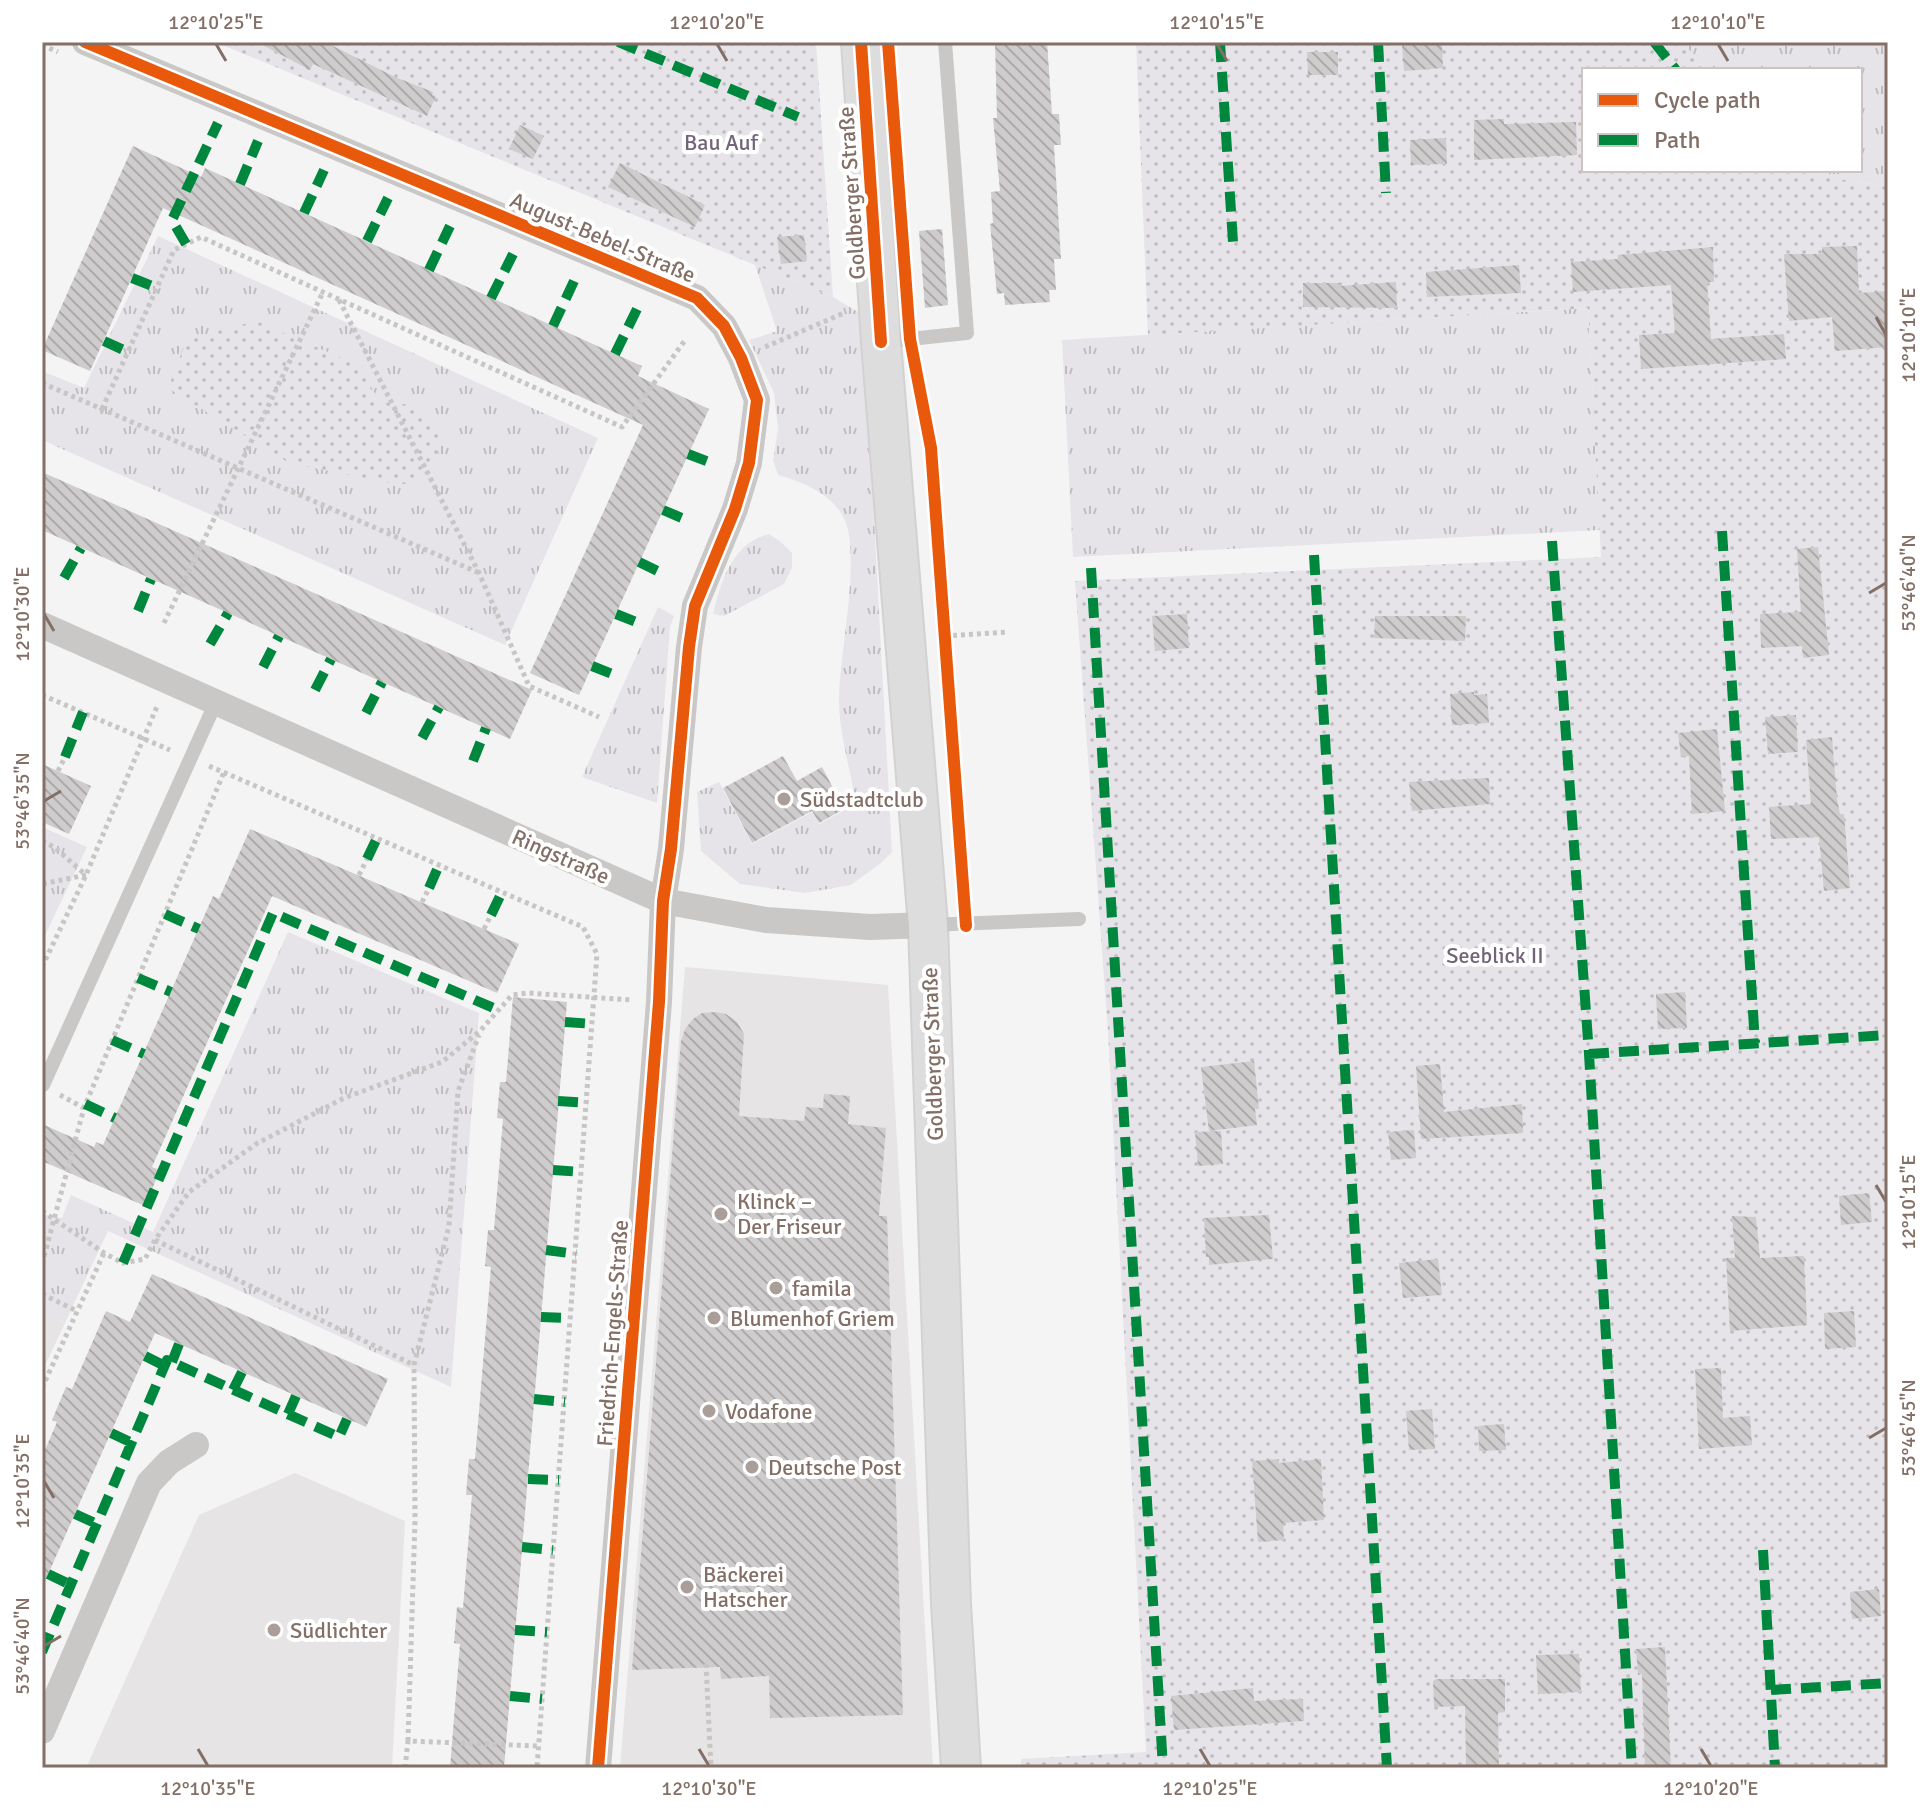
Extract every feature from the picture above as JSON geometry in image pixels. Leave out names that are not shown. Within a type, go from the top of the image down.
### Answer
[{"type":"main road","name":"Goldberger Straße","points":[[861,42],[881,342],[928,925],[951,1604],[961,1768]]},
{"type":"street","name":"August-Bebel-Straße","points":[[85,42],[697,298],[724,326],[741,358],[757,400],[749,463],[735,509],[695,606],[663,901]]},
{"type":"street","name":"Ringstraße","points":[[42,625],[663,901],[766,920],[870,927],[928,925]]},
{"type":"street","name":"Friedrich-Engels-Straße","points":[[598,1768],[659,1002],[663,901]]},
{"type":"street","points":[[42,1731],[149,1483],[169,1462],[196,1445]]},
{"type":"lane","points":[[881,342],[967,333],[945,42]]},
{"type":"lane","points":[[43,1085],[216,702]]},
{"type":"lane","points":[[928,925],[1079,919]]},
{"type":"path","points":[[102,409],[174,250],[201,237],[622,427],[686,339]]},
{"type":"path","points":[[164,623],[323,292]]},
{"type":"path","points":[[741,358],[878,299]]},
{"type":"path","points":[[339,300],[479,573],[529,686],[599,717]]},
{"type":"path","points":[[42,383],[479,573]]},
{"type":"path","points":[[945,636],[1007,632]]},
{"type":"path","points":[[42,967],[86,875],[168,681]]},
{"type":"path","points":[[42,695],[583,927],[597,954],[537,1768]]},
{"type":"path","points":[[58,771],[65,757]]},
{"type":"path","points":[[42,1264],[84,1108],[224,772]]},
{"type":"path","points":[[42,841],[54,847],[86,875]]},
{"type":"path","points":[[359,875],[367,859]]},
{"type":"path","points":[[42,884],[86,875]]},
{"type":"path","points":[[422,902],[429,888]]},
{"type":"path","points":[[484,929],[491,915]]},
{"type":"path","points":[[42,1211],[123,1263],[145,1259],[189,1192],[256,1144],[344,1098],[442,1062],[480,1031],[512,995],[528,993],[659,1002]]},
{"type":"path","points":[[405,1768],[415,1520],[414,1365],[449,1226],[458,1091],[480,1031]]},
{"type":"path","points":[[155,1240],[414,1365]]},
{"type":"path","points":[[42,1388],[104,1253]]},
{"type":"path","points":[[42,1294],[77,1311]]},
{"type":"path","points":[[706,1664],[711,1768]]},
{"type":"path","points":[[408,1741],[538,1746]]},
{"type":"shaded area","name":"famila","points":[[685,967],[888,985],[933,1768],[620,1768]]},
{"type":"shaded area","points":[[42,1312],[65,1323],[42,1372]]},
{"type":"shaded area","name":"Südlichter","points":[[295,1473],[405,1521],[392,1768],[86,1768],[199,1515]]},
{"type":"green space","name":"Bau Auf","points":[[215,42],[816,42],[833,297],[755,265]]},
{"type":"green space","name":"Seeblick II","points":[[1136,42],[1682,42],[1705,68],[1582,68],[1582,172],[1817,172],[1817,176],[1888,186],[1888,1768],[1021,1768],[1021,1759],[1146,1752],[1108,1032],[1075,581],[1601,557],[1588,308],[1148,335]]},
{"type":"green space","points":[[1682,42],[1888,42],[1888,186],[1816,176],[1817,172],[1862,172],[1862,68],[1705,68]]},
{"type":"green space","points":[[158,236],[598,438],[505,645],[42,440],[42,371],[84,388]]},
{"type":"green space","points":[[755,265],[833,297],[863,315],[892,852],[851,885],[805,893],[740,884],[701,851],[697,792],[719,782],[752,844],[812,812],[819,824],[856,804],[839,701],[850,585],[850,541],[846,523],[835,505],[808,486],[778,475],[773,460],[778,429],[774,393],[749,340],[777,331]]},
{"type":"green space","points":[[1588,308],[1600,530],[1073,557],[1062,340]]},
{"type":"green space","points":[[256,321],[358,365],[380,402],[413,405],[442,430],[436,464],[415,481],[400,485],[289,463],[168,388],[187,339]]},
{"type":"green space","points":[[769,534],[792,553],[792,568],[784,584],[724,616],[713,614],[724,577],[737,555],[756,539]]},
{"type":"green space","points":[[658,607],[674,616],[670,627],[657,803],[582,777]]},
{"type":"green space","points":[[42,827],[87,847],[42,942]]},
{"type":"green space","points":[[288,932],[479,1013],[451,1387],[108,1231],[65,1323],[42,1312],[42,1214],[62,1218],[71,1195],[153,1232]]},
{"type":"building","points":[[257,42],[325,42],[436,96],[427,116],[313,64],[310,70]]},
{"type":"building","points":[[995,42],[1047,42],[1052,114],[1059,114],[1061,145],[1054,145],[1061,259],[1054,259],[1056,290],[1049,290],[1050,302],[1005,305],[1004,293],[997,294],[990,224],[993,223],[991,192],[1000,191],[993,118],[997,118]]},
{"type":"building","points":[[1442,43],[1443,68],[1404,71],[1402,45]]},
{"type":"building","points":[[1307,52],[1338,52],[1338,75],[1308,75]]},
{"type":"building","points":[[1504,119],[1504,124],[1576,122],[1577,155],[1474,160],[1474,120]]},
{"type":"building","points":[[520,125],[544,136],[533,159],[509,149]]},
{"type":"building","points":[[1446,138],[1447,164],[1411,165],[1410,140]]},
{"type":"building","points":[[133,146],[201,177],[205,168],[642,366],[638,376],[709,409],[579,695],[530,673],[643,425],[163,208],[90,371],[42,350]]},
{"type":"building","points":[[620,163],[705,205],[695,227],[608,187]]},
{"type":"building","points":[[942,229],[948,305],[925,308],[919,231]]},
{"type":"building","points":[[804,235],[807,261],[781,264],[777,237]]},
{"type":"building","points":[[1857,246],[1859,293],[1888,291],[1888,347],[1835,351],[1832,317],[1789,321],[1784,254],[1822,254],[1822,247]]},
{"type":"building","points":[[1713,247],[1714,282],[1707,282],[1711,339],[1784,334],[1786,359],[1641,369],[1639,335],[1675,333],[1671,285],[1573,292],[1571,262]]},
{"type":"building","points":[[1519,265],[1521,293],[1427,297],[1426,272]]},
{"type":"building","points":[[1396,282],[1397,308],[1303,307],[1303,283],[1339,283],[1339,286]]},
{"type":"building","points":[[42,472],[532,690],[510,739],[42,530]]},
{"type":"building","points":[[1818,547],[1829,655],[1803,658],[1802,646],[1761,648],[1760,614],[1801,612],[1797,549]]},
{"type":"building","points":[[1187,614],[1189,648],[1155,651],[1152,616]]},
{"type":"building","points":[[1375,616],[1466,616],[1465,641],[1374,638]]},
{"type":"building","points":[[1474,692],[1474,695],[1487,694],[1489,723],[1452,725],[1450,694]]},
{"type":"building","points":[[1796,715],[1798,752],[1768,754],[1765,717]]},
{"type":"building","points":[[1717,729],[1725,811],[1692,814],[1689,756],[1681,757],[1678,733]]},
{"type":"building","points":[[1832,737],[1837,799],[1840,814],[1844,814],[1850,888],[1824,891],[1819,837],[1771,839],[1769,807],[1811,804],[1806,740]]},
{"type":"building","name":"Südstadtclub","points":[[783,756],[797,781],[822,767],[844,809],[819,823],[812,811],[752,843],[723,788]]},
{"type":"building","points":[[42,764],[91,786],[69,834],[42,822]]},
{"type":"building","points":[[1489,778],[1490,804],[1412,811],[1409,782]]},
{"type":"building","points":[[250,829],[519,944],[497,993],[272,896],[152,1167],[160,1170],[145,1206],[42,1161],[42,1124],[94,1147],[96,1142],[103,1145],[213,896],[219,899]]},
{"type":"building","points":[[1685,992],[1687,1028],[1658,1029],[1656,994]]},
{"type":"building","points":[[513,997],[567,1002],[504,1768],[450,1768],[460,1644],[454,1643],[457,1607],[463,1608],[472,1495],[466,1495],[469,1459],[475,1459],[491,1267],[485,1266],[488,1230],[494,1230],[503,1119],[497,1118],[500,1082],[506,1082]]},
{"type":"building","name":"famila","points":[[702,1013],[726,1014],[737,1022],[744,1034],[739,1116],[804,1121],[806,1107],[823,1108],[824,1094],[850,1096],[848,1124],[886,1128],[879,1216],[887,1216],[903,1715],[770,1718],[769,1676],[721,1679],[720,1667],[632,1670],[681,1041],[693,1019]]},
{"type":"building","points":[[1254,1061],[1259,1109],[1255,1109],[1257,1125],[1209,1131],[1201,1067]]},
{"type":"building","points":[[1440,1064],[1444,1112],[1522,1104],[1523,1133],[1421,1139],[1416,1066]]},
{"type":"building","points":[[1414,1130],[1416,1158],[1391,1160],[1388,1132]]},
{"type":"building","points":[[1221,1131],[1223,1164],[1198,1166],[1195,1132]]},
{"type":"building","points":[[1869,1193],[1872,1222],[1841,1225],[1839,1196]]},
{"type":"building","points":[[1269,1215],[1273,1259],[1209,1265],[1204,1218]]},
{"type":"building","points":[[1732,1216],[1756,1217],[1760,1258],[1804,1256],[1807,1325],[1730,1331],[1726,1258],[1735,1258]]},
{"type":"building","points":[[1438,1259],[1442,1295],[1403,1298],[1399,1263]]},
{"type":"building","points":[[152,1274],[388,1379],[366,1427],[155,1333],[42,1588],[42,1457],[57,1422],[52,1420],[66,1387],[72,1389],[106,1311],[130,1322]]},
{"type":"building","points":[[1854,1311],[1856,1347],[1825,1349],[1824,1313]]},
{"type":"building","points":[[1721,1368],[1723,1418],[1750,1416],[1752,1445],[1699,1449],[1695,1369]]},
{"type":"building","points":[[1432,1409],[1435,1449],[1409,1450],[1406,1411]]},
{"type":"building","points":[[1504,1424],[1506,1450],[1479,1451],[1478,1426]]},
{"type":"building","points":[[1279,1459],[1279,1463],[1321,1459],[1324,1520],[1283,1523],[1284,1540],[1258,1542],[1252,1461]]},
{"type":"building","points":[[1879,1589],[1881,1616],[1852,1619],[1850,1592]]},
{"type":"building","points":[[1665,1647],[1671,1768],[1645,1768],[1642,1674],[1638,1675],[1636,1649]]},
{"type":"building","points":[[1579,1654],[1581,1692],[1538,1694],[1536,1655]]},
{"type":"building","points":[[1505,1679],[1505,1712],[1498,1713],[1499,1768],[1466,1768],[1465,1706],[1434,1707],[1433,1681]]},
{"type":"building","points":[[1253,1688],[1254,1701],[1303,1699],[1304,1721],[1174,1730],[1171,1696]]},
{"type":"marked path","points":[[618,42],[798,117]]},
{"type":"marked path","points":[[1220,42],[1233,242]]},
{"type":"marked path","points":[[1378,42],[1386,193]]},
{"type":"marked path","points":[[1654,42],[1674,68]]},
{"type":"marked path","points":[[186,244],[172,220],[218,123]]},
{"type":"marked path","points":[[240,184],[258,141]]},
{"type":"marked path","points":[[304,213],[324,170]]},
{"type":"marked path","points":[[367,241],[388,198]]},
{"type":"marked path","points":[[429,270],[450,226]]},
{"type":"marked path","points":[[491,298],[513,254]]},
{"type":"marked path","points":[[132,278],[157,288]]},
{"type":"marked path","points":[[553,326],[574,281]]},
{"type":"marked path","points":[[615,354],[637,309]]},
{"type":"marked path","points":[[104,341],[128,352]]},
{"type":"marked path","points":[[688,454],[714,464]]},
{"type":"marked path","points":[[663,510],[689,521]]},
{"type":"marked path","points":[[1722,531],[1755,1043]]},
{"type":"marked path","points":[[1552,541],[1589,1054],[1632,1768]]},
{"type":"marked path","points":[[64,578],[81,548]]},
{"type":"marked path","points":[[1314,555],[1387,1768]]},
{"type":"marked path","points":[[639,562],[664,574]]},
{"type":"marked path","points":[[1091,568],[1163,1768]]},
{"type":"marked path","points":[[138,611],[151,579]]},
{"type":"marked path","points":[[210,644],[228,613]]},
{"type":"marked path","points":[[616,614],[641,624]]},
{"type":"marked path","points":[[263,667],[279,636]]},
{"type":"marked path","points":[[315,690],[331,659]]},
{"type":"marked path","points":[[592,666],[617,676]]},
{"type":"marked path","points":[[366,713],[382,682]]},
{"type":"marked path","points":[[422,738],[439,707]]},
{"type":"marked path","points":[[65,757],[83,712]]},
{"type":"marked path","points":[[473,761],[486,728]]},
{"type":"marked path","points":[[367,859],[377,838]]},
{"type":"marked path","points":[[429,888],[439,865]]},
{"type":"marked path","points":[[491,915],[502,892]]},
{"type":"marked path","points":[[123,1263],[273,913],[498,1010]]},
{"type":"marked path","points":[[165,914],[199,929]]},
{"type":"marked path","points":[[138,978],[171,992]]},
{"type":"marked path","points":[[565,1022],[594,1024]]},
{"type":"marked path","points":[[1589,1054],[1888,1035]]},
{"type":"marked path","points":[[112,1040],[144,1054]]},
{"type":"marked path","points":[[558,1101],[588,1103]]},
{"type":"marked path","points":[[85,1104],[115,1118]]},
{"type":"marked path","points":[[553,1170],[582,1172]]},
{"type":"marked path","points":[[546,1250],[576,1254]]},
{"type":"marked path","points":[[541,1317],[571,1318]]},
{"type":"marked path","points":[[172,1362],[179,1344]]},
{"type":"marked path","points":[[145,1356],[165,1366]]},
{"type":"marked path","points":[[42,1652],[167,1360],[339,1437],[347,1419]]},
{"type":"marked path","points":[[233,1390],[242,1372]]},
{"type":"marked path","points":[[288,1414],[296,1396]]},
{"type":"marked path","points":[[534,1399],[565,1402]]},
{"type":"marked path","points":[[111,1433],[132,1443]]},
{"type":"marked path","points":[[528,1479],[559,1480]]},
{"type":"marked path","points":[[75,1514],[97,1524]]},
{"type":"marked path","points":[[522,1547],[553,1550]]},
{"type":"marked path","points":[[1763,1550],[1775,1768]]},
{"type":"marked path","points":[[48,1574],[71,1585]]},
{"type":"marked path","points":[[515,1630],[547,1632]]},
{"type":"marked path","points":[[1771,1690],[1888,1683]]},
{"type":"marked path","points":[[510,1696],[542,1699]]},
{"type":"cycle path","points":[[85,42],[697,298],[724,326],[741,358],[757,400],[749,463],[735,509],[695,606],[689,647],[671,849],[663,901],[659,1002],[598,1768]]},
{"type":"cycle path","points":[[861,42],[881,342]]},
{"type":"cycle path","points":[[888,42],[910,339],[931,448],[966,926]]},
{"type":"place","name":"Südstadtclub","points":[[784,799]]},
{"type":"place","name":"Klinck – Der Friseur","points":[[721,1214]]},
{"type":"place","name":"famila","points":[[776,1288]]},
{"type":"place","name":"Blumenhof Griem","points":[[714,1318]]},
{"type":"place","name":"Vodafone","points":[[709,1411]]},
{"type":"place","name":"Deutsche Post","points":[[752,1467]]},
{"type":"place","name":"Bäckerei Hatscher","points":[[687,1587]]},
{"type":"place","name":"Südlichter","points":[[274,1630]]}]
